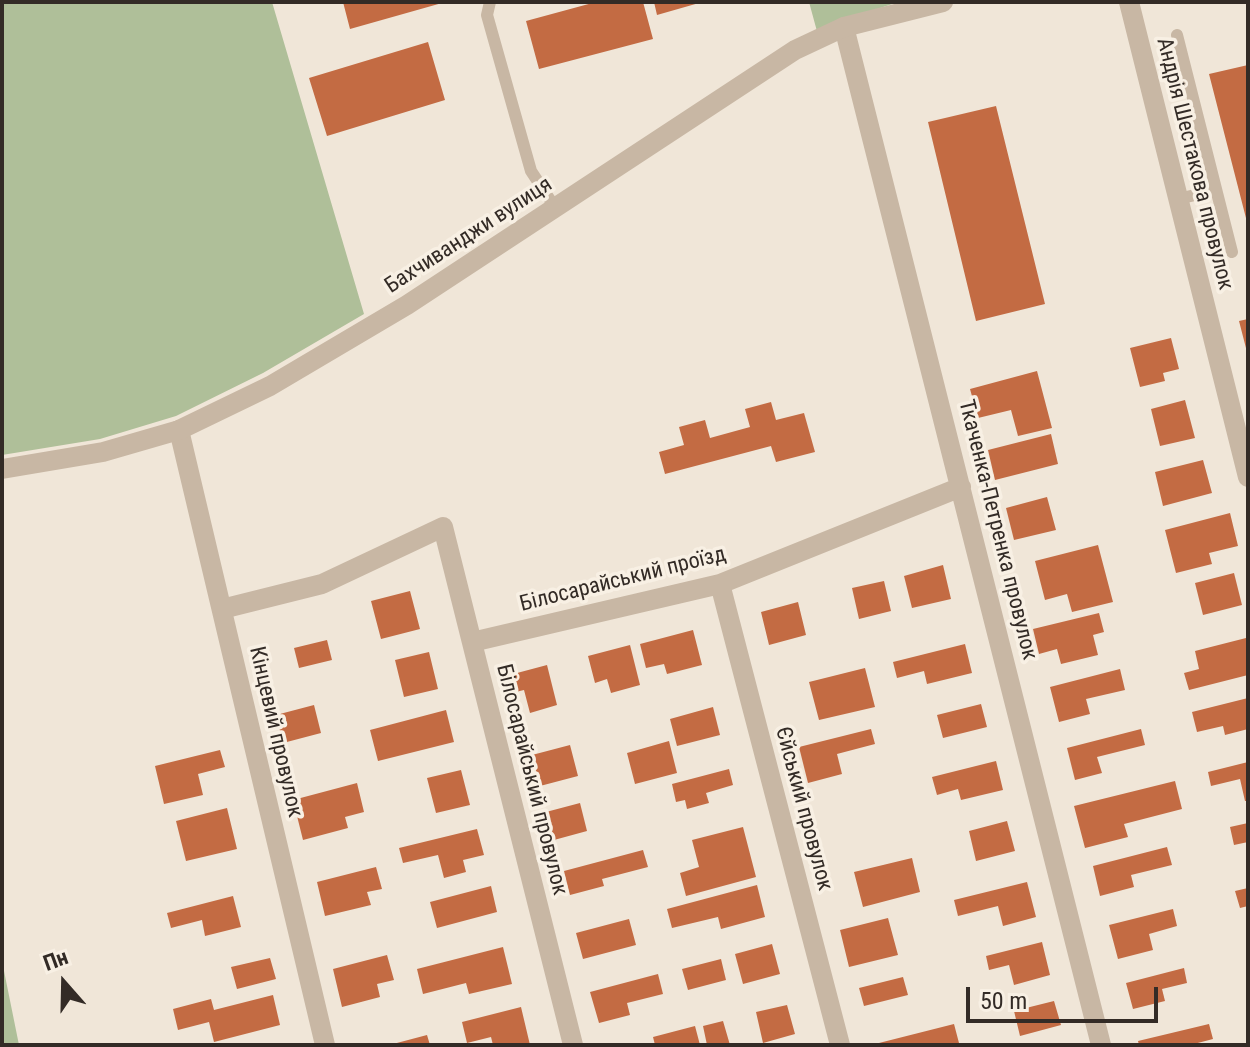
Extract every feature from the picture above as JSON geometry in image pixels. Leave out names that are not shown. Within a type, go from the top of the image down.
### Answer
[{"type":"street","name":"Бахчиванджи вулиця","points":[[2,469],[103,452],[179,430],[270,386],[407,305],[795,50],[844,27],[943,2]]},
{"type":"street","name":"Андрія Шестакова провулок","points":[[1129,2],[1248,477]]},
{"type":"street","name":"Ткаченка-Петренка провулок","points":[[844,27],[1101,1045]]},
{"type":"street","name":"Кінцевий провулок","points":[[179,430],[325,1045]]},
{"type":"street","name":"Білосарайський проїзд","points":[[472,642],[720,584],[961,487]]},
{"type":"street","name":"Білосарайський провулок","points":[[222,609],[322,584],[443,527],[573,1045]]},
{"type":"street","name":"Єйський провулок","points":[[720,584],[840,1045]]},
{"type":"lane","points":[[490,2],[487,15],[531,171],[556,209]]},
{"type":"lane","points":[[1177,35],[1232,252]]},
{"type":"lane","points":[[1178,199],[1216,190]]},
{"type":"green space","points":[[2,2],[272,2],[364,314],[263,373],[176,416],[100,439],[2,455]]},
{"type":"green space","points":[[809,2],[898,2],[842,21],[818,35]]},
{"type":"green space","points":[[2,961],[19,1045],[2,1045]]},
{"type":"building","points":[[343,2],[442,2],[442,3],[350,29]]},
{"type":"building","points":[[596,2],[643,2],[653,39],[539,69],[526,21]]},
{"type":"building","points":[[654,2],[699,2],[699,3],[657,15]]},
{"type":"building","points":[[428,42],[445,100],[327,136],[309,78]]},
{"type":"building","points":[[1248,65],[1248,222],[1247,222],[1209,74]]},
{"type":"building","points":[[996,106],[1045,304],[976,321],[928,122]]},
{"type":"building","points":[[1248,319],[1248,352],[1247,352],[1239,321]]},
{"type":"building","points":[[1171,338],[1179,369],[1163,373],[1165,381],[1140,387],[1130,348]]},
{"type":"building","points":[[1037,371],[1052,428],[1018,436],[1011,410],[978,418],[970,389]]},
{"type":"building","points":[[1185,400],[1195,438],[1160,446],[1151,409]]},
{"type":"building","points":[[771,402],[776,420],[804,413],[815,452],[776,462],[771,446],[665,474],[659,452],[684,445],[679,427],[705,420],[710,438],[750,427],[745,409]]},
{"type":"building","points":[[1051,434],[1058,464],[995,480],[988,450]]},
{"type":"building","points":[[1203,460],[1212,493],[1163,506],[1155,472]]},
{"type":"building","points":[[1047,497],[1056,530],[1014,540],[1006,508]]},
{"type":"building","points":[[1230,513],[1238,546],[1209,553],[1212,564],[1176,573],[1165,530]]},
{"type":"building","points":[[1098,545],[1113,602],[1072,612],[1067,594],[1045,600],[1035,561]]},
{"type":"building","points":[[943,565],[951,599],[912,608],[904,576]]},
{"type":"building","points":[[1234,573],[1242,605],[1203,615],[1195,583]]},
{"type":"building","points":[[884,581],[891,611],[859,619],[852,588]]},
{"type":"building","points":[[410,591],[420,629],[381,639],[371,601]]},
{"type":"building","points":[[798,602],[806,635],[769,645],[761,612]]},
{"type":"building","points":[[1099,613],[1104,632],[1093,635],[1098,655],[1061,664],[1057,649],[1039,654],[1033,629]]},
{"type":"building","points":[[693,630],[702,665],[667,674],[664,664],[646,668],[640,644]]},
{"type":"building","points":[[1246,638],[1248,675],[1189,690],[1184,673],[1199,669],[1195,651]]},
{"type":"building","points":[[327,640],[332,660],[299,668],[294,648]]},
{"type":"building","points":[[965,644],[972,673],[927,684],[924,671],[897,678],[893,662]]},
{"type":"building","points":[[630,645],[640,685],[611,693],[607,679],[595,683],[588,656]]},
{"type":"building","points":[[429,652],[438,689],[404,697],[395,660]]},
{"type":"building","points":[[547,665],[557,705],[530,713],[524,690],[507,694],[502,677]]},
{"type":"building","points":[[865,668],[875,707],[819,720],[809,682]]},
{"type":"building","points":[[1120,669],[1125,690],[1086,699],[1090,714],[1059,722],[1050,687]]},
{"type":"building","points":[[1248,698],[1248,729],[1225,735],[1223,726],[1197,732],[1192,712]]},
{"type":"building","points":[[981,704],[987,727],[943,738],[937,715]]},
{"type":"building","points":[[314,705],[321,733],[283,743],[276,715]]},
{"type":"building","points":[[713,707],[720,735],[677,746],[670,719]]},
{"type":"building","points":[[446,710],[454,742],[378,761],[370,730]]},
{"type":"building","points":[[871,729],[875,744],[837,754],[842,774],[808,783],[799,747]]},
{"type":"building","points":[[1141,729],[1145,745],[1097,757],[1102,773],[1075,780],[1067,748]]},
{"type":"building","points":[[669,741],[677,773],[635,784],[627,753]]},
{"type":"building","points":[[570,745],[578,776],[540,786],[532,755]]},
{"type":"building","points":[[220,750],[225,767],[198,774],[203,795],[164,804],[155,766]]},
{"type":"building","points":[[996,761],[1003,790],[961,800],[958,789],[937,795],[932,777]]},
{"type":"building","points":[[1248,762],[1248,801],[1245,801],[1240,779],[1211,786],[1208,772]]},
{"type":"building","points":[[729,769],[733,785],[706,793],[709,803],[687,809],[685,800],[676,802],[672,784]]},
{"type":"building","points":[[461,770],[470,805],[436,813],[427,778]]},
{"type":"building","points":[[1175,781],[1182,809],[1124,824],[1128,837],[1085,848],[1074,806]]},
{"type":"building","points":[[357,783],[364,812],[345,817],[348,828],[303,840],[293,800]]},
{"type":"building","points":[[580,803],[587,831],[554,840],[546,812]]},
{"type":"building","points":[[227,808],[237,849],[186,861],[176,821]]},
{"type":"building","points":[[1007,821],[1015,851],[976,861],[969,831]]},
{"type":"building","points":[[1248,823],[1248,842],[1234,845],[1230,827]]},
{"type":"building","points":[[743,827],[756,877],[686,896],[680,873],[699,867],[692,840]]},
{"type":"building","points":[[477,829],[484,855],[463,860],[466,872],[444,878],[438,855],[403,863],[399,848]]},
{"type":"building","points":[[1167,847],[1172,865],[1131,875],[1134,887],[1100,896],[1093,866]]},
{"type":"building","points":[[643,850],[648,867],[602,879],[604,886],[570,895],[564,871]]},
{"type":"building","points":[[912,858],[920,892],[863,907],[854,872]]},
{"type":"building","points":[[376,867],[382,889],[367,892],[371,905],[325,916],[317,882]]},
{"type":"building","points":[[1027,882],[1036,917],[1003,926],[998,906],[958,916],[954,900]]},
{"type":"building","points":[[757,885],[765,917],[721,929],[718,917],[672,928],[667,909]]},
{"type":"building","points":[[491,886],[497,912],[437,928],[430,902]]},
{"type":"building","points":[[1248,888],[1248,906],[1240,908],[1235,891]]},
{"type":"building","points":[[233,896],[241,927],[205,936],[202,920],[171,928],[167,913]]},
{"type":"building","points":[[1173,909],[1177,926],[1149,934],[1153,950],[1118,959],[1109,925]]},
{"type":"building","points":[[888,918],[898,955],[849,967],[840,930]]},
{"type":"building","points":[[629,919],[636,945],[583,959],[576,933]]},
{"type":"building","points":[[1042,942],[1050,975],[1014,985],[1009,965],[989,970],[986,956]]},
{"type":"building","points":[[772,944],[780,974],[743,984],[735,954]]},
{"type":"building","points":[[503,947],[512,984],[469,994],[466,983],[423,994],[417,969]]},
{"type":"building","points":[[387,955],[394,980],[377,984],[380,997],[342,1007],[333,969]]},
{"type":"building","points":[[270,958],[276,979],[237,989],[231,967]]},
{"type":"building","points":[[721,959],[726,980],[688,990],[682,969]]},
{"type":"building","points":[[1184,968],[1187,983],[1162,989],[1165,1001],[1133,1009],[1126,983]]},
{"type":"building","points":[[658,974],[663,994],[627,1003],[630,1015],[599,1023],[590,992]]},
{"type":"building","points":[[903,977],[908,995],[864,1006],[859,988]]},
{"type":"building","points":[[273,995],[280,1025],[214,1042],[209,1022],[178,1030],[173,1009],[211,999],[214,1010]]},
{"type":"building","points":[[1054,1001],[1061,1025],[1020,1036],[1014,1011]]},
{"type":"building","points":[[787,1005],[795,1034],[763,1043],[756,1012]]},
{"type":"building","points":[[521,1007],[530,1045],[493,1045],[491,1037],[467,1043],[462,1022]]},
{"type":"building","points":[[723,1021],[730,1045],[707,1045],[703,1026]]},
{"type":"building","points":[[954,1024],[959,1043],[875,1045],[875,1044]]},
{"type":"building","points":[[1209,1024],[1213,1039],[1190,1045],[1139,1045],[1138,1041]]},
{"type":"building","points":[[695,1026],[700,1045],[655,1045],[653,1037]]},
{"type":"building","points":[[427,1035],[430,1045],[393,1045],[393,1044]]}]
